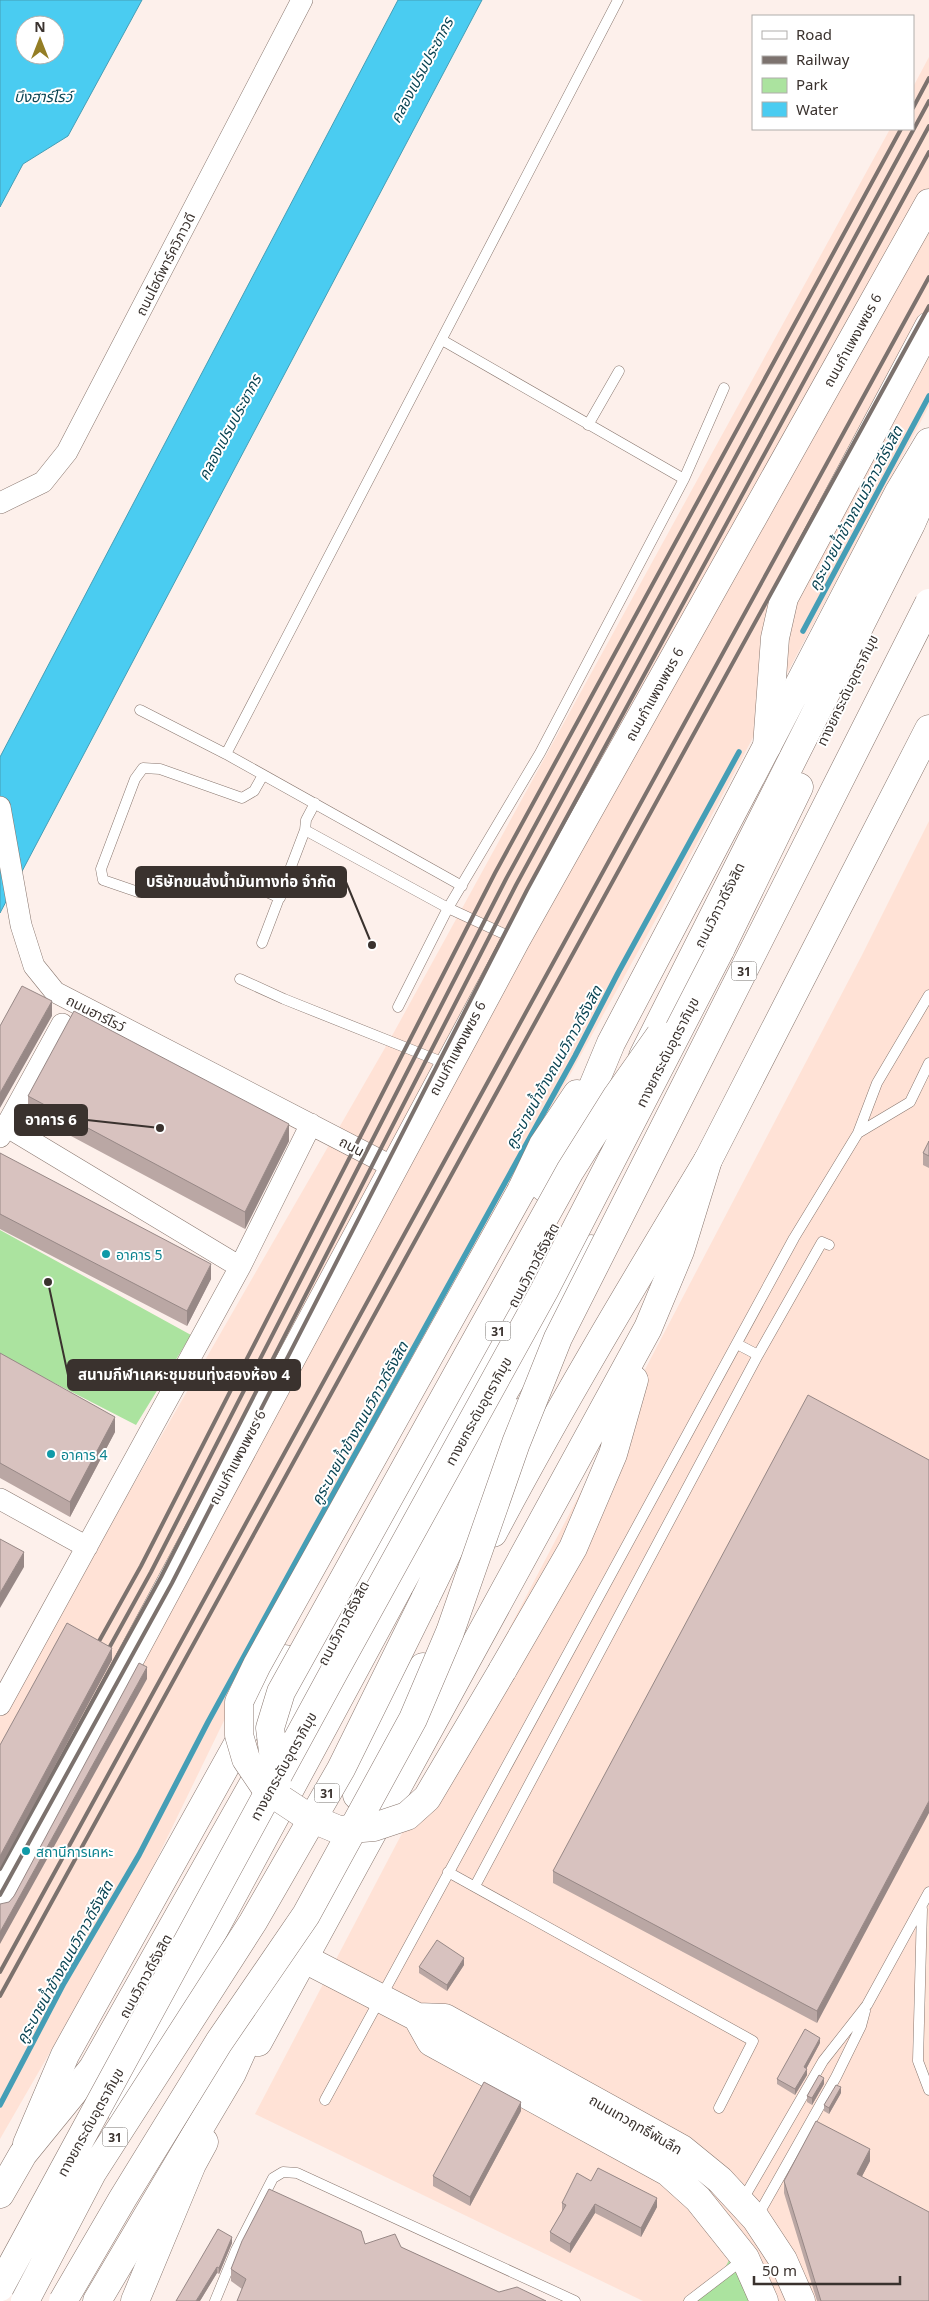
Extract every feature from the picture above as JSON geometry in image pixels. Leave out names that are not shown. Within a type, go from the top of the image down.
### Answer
[{"type":"main road","name":"ถนนกำแพงเพชร 6","points":[[0,1901],[448,1064],[929,202]]},
{"type":"main road","points":[[767,746],[775,638],[784,598],[929,326]]},
{"type":"main road","name":"31","points":[[767,746],[899,492],[929,442]]},
{"type":"main road","name":"ถนนวิภาวดีรังสิต","points":[[23,2154],[93,2068],[317,1671],[611,1120],[911,524],[929,483]]},
{"type":"main road","name":"ทางยกระดับอุตราภิมุข","points":[[0,2287],[544,1291],[720,950],[929,520]]},
{"type":"main road","name":"ทางยกระดับอุตราภิมุข","points":[[25,2301],[92,2173],[253,1922],[340,1769],[492,1463],[558,1338],[929,603]]},
{"type":"main road","name":"31","points":[[29,2301],[159,2032],[505,1390],[749,990],[929,627]]},
{"type":"main road","points":[[97,2301],[232,2073],[357,1794],[519,1484],[630,1290],[708,1160],[929,729]]},
{"type":"main road","name":"ถนนวิภาวดีรังสิต","points":[[0,2194],[23,2154],[65,2055],[566,1151],[611,1043],[767,746]]},
{"type":"main road","points":[[283,1801],[274,1776],[270,1728],[282,1692],[570,1171],[617,1096],[720,950]]},
{"type":"main road","points":[[611,1043],[543,1145],[521,1191],[257,1665],[239,1702],[240,1735],[246,1758],[267,1790],[308,1817],[339,1830],[374,1827],[406,1816],[427,1798],[573,1548],[613,1454],[648,1328]]},
{"type":"main road","points":[[135,2301],[192,2164],[648,1328],[680,1251],[708,1160]]},
{"type":"main road","name":"ทางยกระดับอุตราภิมุข","points":[[62,2301],[219,2042],[306,1915],[414,1719],[450,1632],[516,1443],[558,1338]]},
{"type":"main road","name":"ถนนเทวฤทธิ์พันลึก","points":[[303,1958],[417,2017],[445,2018],[682,2149],[720,2180],[773,2242],[783,2260],[800,2301]]},
{"type":"main road","name":"ถนนเทวฤทธิ์พันลึก","points":[[417,2017],[431,2042],[668,2172],[698,2199],[745,2258],[764,2301]]},
{"type":"main road","points":[[745,2258],[773,2242]]},
{"type":"street","name":"ถนนไฮด์พาร์ควิภาวดี","points":[[0,503],[43,482],[67,452],[302,0]]},
{"type":"street","name":"ถนนฮาร์โรว์","points":[[0,807],[20,925],[34,966],[47,984],[55,992],[311,1124]]},
{"type":"street","points":[[62,1024],[3,1132],[240,1267]]},
{"type":"street","name":"ถนน","points":[[311,1124],[393,1167]]},
{"type":"street","points":[[0,1705],[240,1267],[311,1124]]},
{"type":"street","points":[[0,1499],[87,1547]]},
{"type":"lane","points":[[226,754],[618,0]]},
{"type":"lane","points":[[442,340],[684,479]]},
{"type":"lane","points":[[588,425],[619,371]]},
{"type":"lane","points":[[398,1007],[448,908],[540,753],[684,479],[724,388]]},
{"type":"lane","points":[[140,710],[226,754],[462,886]]},
{"type":"lane","points":[[138,892],[103,880],[101,869],[135,779],[143,768],[160,769],[242,798],[254,791],[262,775]]},
{"type":"lane","points":[[262,943],[306,830],[306,820],[315,803]]},
{"type":"lane","points":[[306,830],[448,908],[516,940]]},
{"type":"lane","points":[[234,877],[280,898]]},
{"type":"lane","points":[[240,979],[293,1003],[448,1064]]},
{"type":"lane","points":[[325,2100],[794,1238],[858,1133],[878,1083],[929,995]]},
{"type":"lane","points":[[858,1133],[910,1102],[929,1063]]},
{"type":"lane","points":[[475,1886],[758,1355],[822,1242],[830,1245]]},
{"type":"lane","points":[[737,1344],[758,1355]]},
{"type":"lane","points":[[448,1872],[753,2041],[719,2108]]},
{"type":"lane","points":[[748,2211],[824,2060],[867,2005],[929,1892]]},
{"type":"lane","points":[[922,1905],[918,2060],[929,2090]]},
{"type":"lane","points":[[748,2211],[836,2077],[861,2026],[867,2005]]},
{"type":"lane","points":[[108,2301],[192,2164]]},
{"type":"lane","points":[[215,2301],[236,2250],[273,2178],[283,2172],[297,2173],[575,2301]]},
{"type":"lane","points":[[689,2301],[745,2258]]},
{"type":"shaded area","points":[[929,57],[929,406],[671,892],[305,1554],[132,1910],[0,2139],[0,1716],[393,1034],[889,130],[914,130],[914,85]]},
{"type":"shaded area","points":[[929,821],[929,2301],[643,2301],[255,2114],[861,957]]},
{"type":"green space","points":[[0,1230],[191,1335],[136,1425],[0,1355]]},
{"type":"green space","points":[[730,2258],[756,2301],[683,2301],[715,2288]]},
{"type":"water","name":"บึงฮาร์โรว์","points":[[0,0],[142,0],[68,136],[23,164],[0,207]]},
{"type":"water","name":"คลองเปรมประชากร","points":[[398,0],[482,0],[0,913],[0,757]]},
{"type":"building","points":[[22,986],[52,1001],[0,1093],[0,1026]]},
{"type":"building","points":[[74,1011],[289,1124],[245,1212],[28,1096]]},
{"type":"building","points":[[929,1141],[929,1156],[923,1153]]},
{"type":"building","name":"อาคาร 5","points":[[0,1153],[211,1264],[187,1311],[0,1214]]},
{"type":"building","name":"อาคาร 4","points":[[0,1353],[115,1417],[70,1502],[0,1463]]},
{"type":"building","points":[[808,1395],[929,1460],[929,1801],[817,2011],[553,1871]]},
{"type":"building","points":[[0,1539],[24,1552],[0,1593]]},
{"type":"building","points":[[67,1623],[112,1648],[0,1856],[0,1745]]},
{"type":"building","points":[[139,1663],[147,1667],[0,1932],[0,1904],[9,1902],[14,1896]]},
{"type":"building","points":[[437,1940],[464,1958],[447,1985],[419,1967]]},
{"type":"building","points":[[805,2029],[820,2038],[804,2067],[807,2069],[795,2089],[777,2079]]},
{"type":"building","points":[[819,2075],[824,2078],[812,2098],[807,2096]]},
{"type":"building","points":[[484,2082],[521,2102],[470,2197],[433,2176]]},
{"type":"building","points":[[836,2085],[841,2087],[829,2108],[824,2105]]},
{"type":"building","points":[[816,2121],[870,2149],[857,2174],[929,2212],[929,2301],[821,2301],[784,2181]]},
{"type":"building","points":[[598,2168],[657,2198],[641,2228],[595,2204],[570,2244],[550,2232],[566,2205],[562,2203],[577,2173],[591,2181]]},
{"type":"building","points":[[269,2189],[361,2231],[365,2244],[395,2234],[401,2247],[499,2292],[517,2287],[546,2301],[237,2301],[246,2279],[231,2269],[242,2241]]},
{"type":"building","points":[[218,2229],[232,2237],[219,2268],[217,2267],[196,2301],[176,2301]]},
{"type":"waterway","name":"คูระบายน้ำข้างถนนวิภาวดีรังสิต","points":[[803,631],[929,396]]},
{"type":"waterway","name":"คูระบายน้ำข้างถนนวิภาวดีรังสิต","points":[[0,2105],[64,1983],[139,1855],[208,1722],[575,1056],[618,973],[739,752]]},
{"type":"railway","points":[[914,106],[929,78]]},
{"type":"railway","points":[[914,129],[929,101]]},
{"type":"railway","points":[[0,1869],[161,1577],[516,885],[929,126]]},
{"type":"railway","points":[[93,1652],[141,1566],[495,873],[900,130]]},
{"type":"railway","points":[[103,1659],[151,1572],[506,879],[913,130]]},
{"type":"railway","points":[[0,1895],[172,1583],[527,890],[929,152]]},
{"type":"railway","points":[[0,1972],[929,277]]},
{"type":"railway","points":[[0,1996],[929,306]]},
{"type":"place","name":"บริษัทขนส่งน้ำมันทางท่อ จำกัด","points":[[372,945]]},
{"type":"place","name":"อาคาร 6","points":[[160,1128]]},
{"type":"place","name":"อาคาร 5","points":[[106,1254]]},
{"type":"place","name":"สนามกีฬาเคหะชุมชนทุ่งสองห้อง 4","points":[[48,1282]]},
{"type":"place","name":"อาคาร 4","points":[[51,1454]]},
{"type":"place","name":"สถานีการเคหะ","points":[[26,1851]]}]
